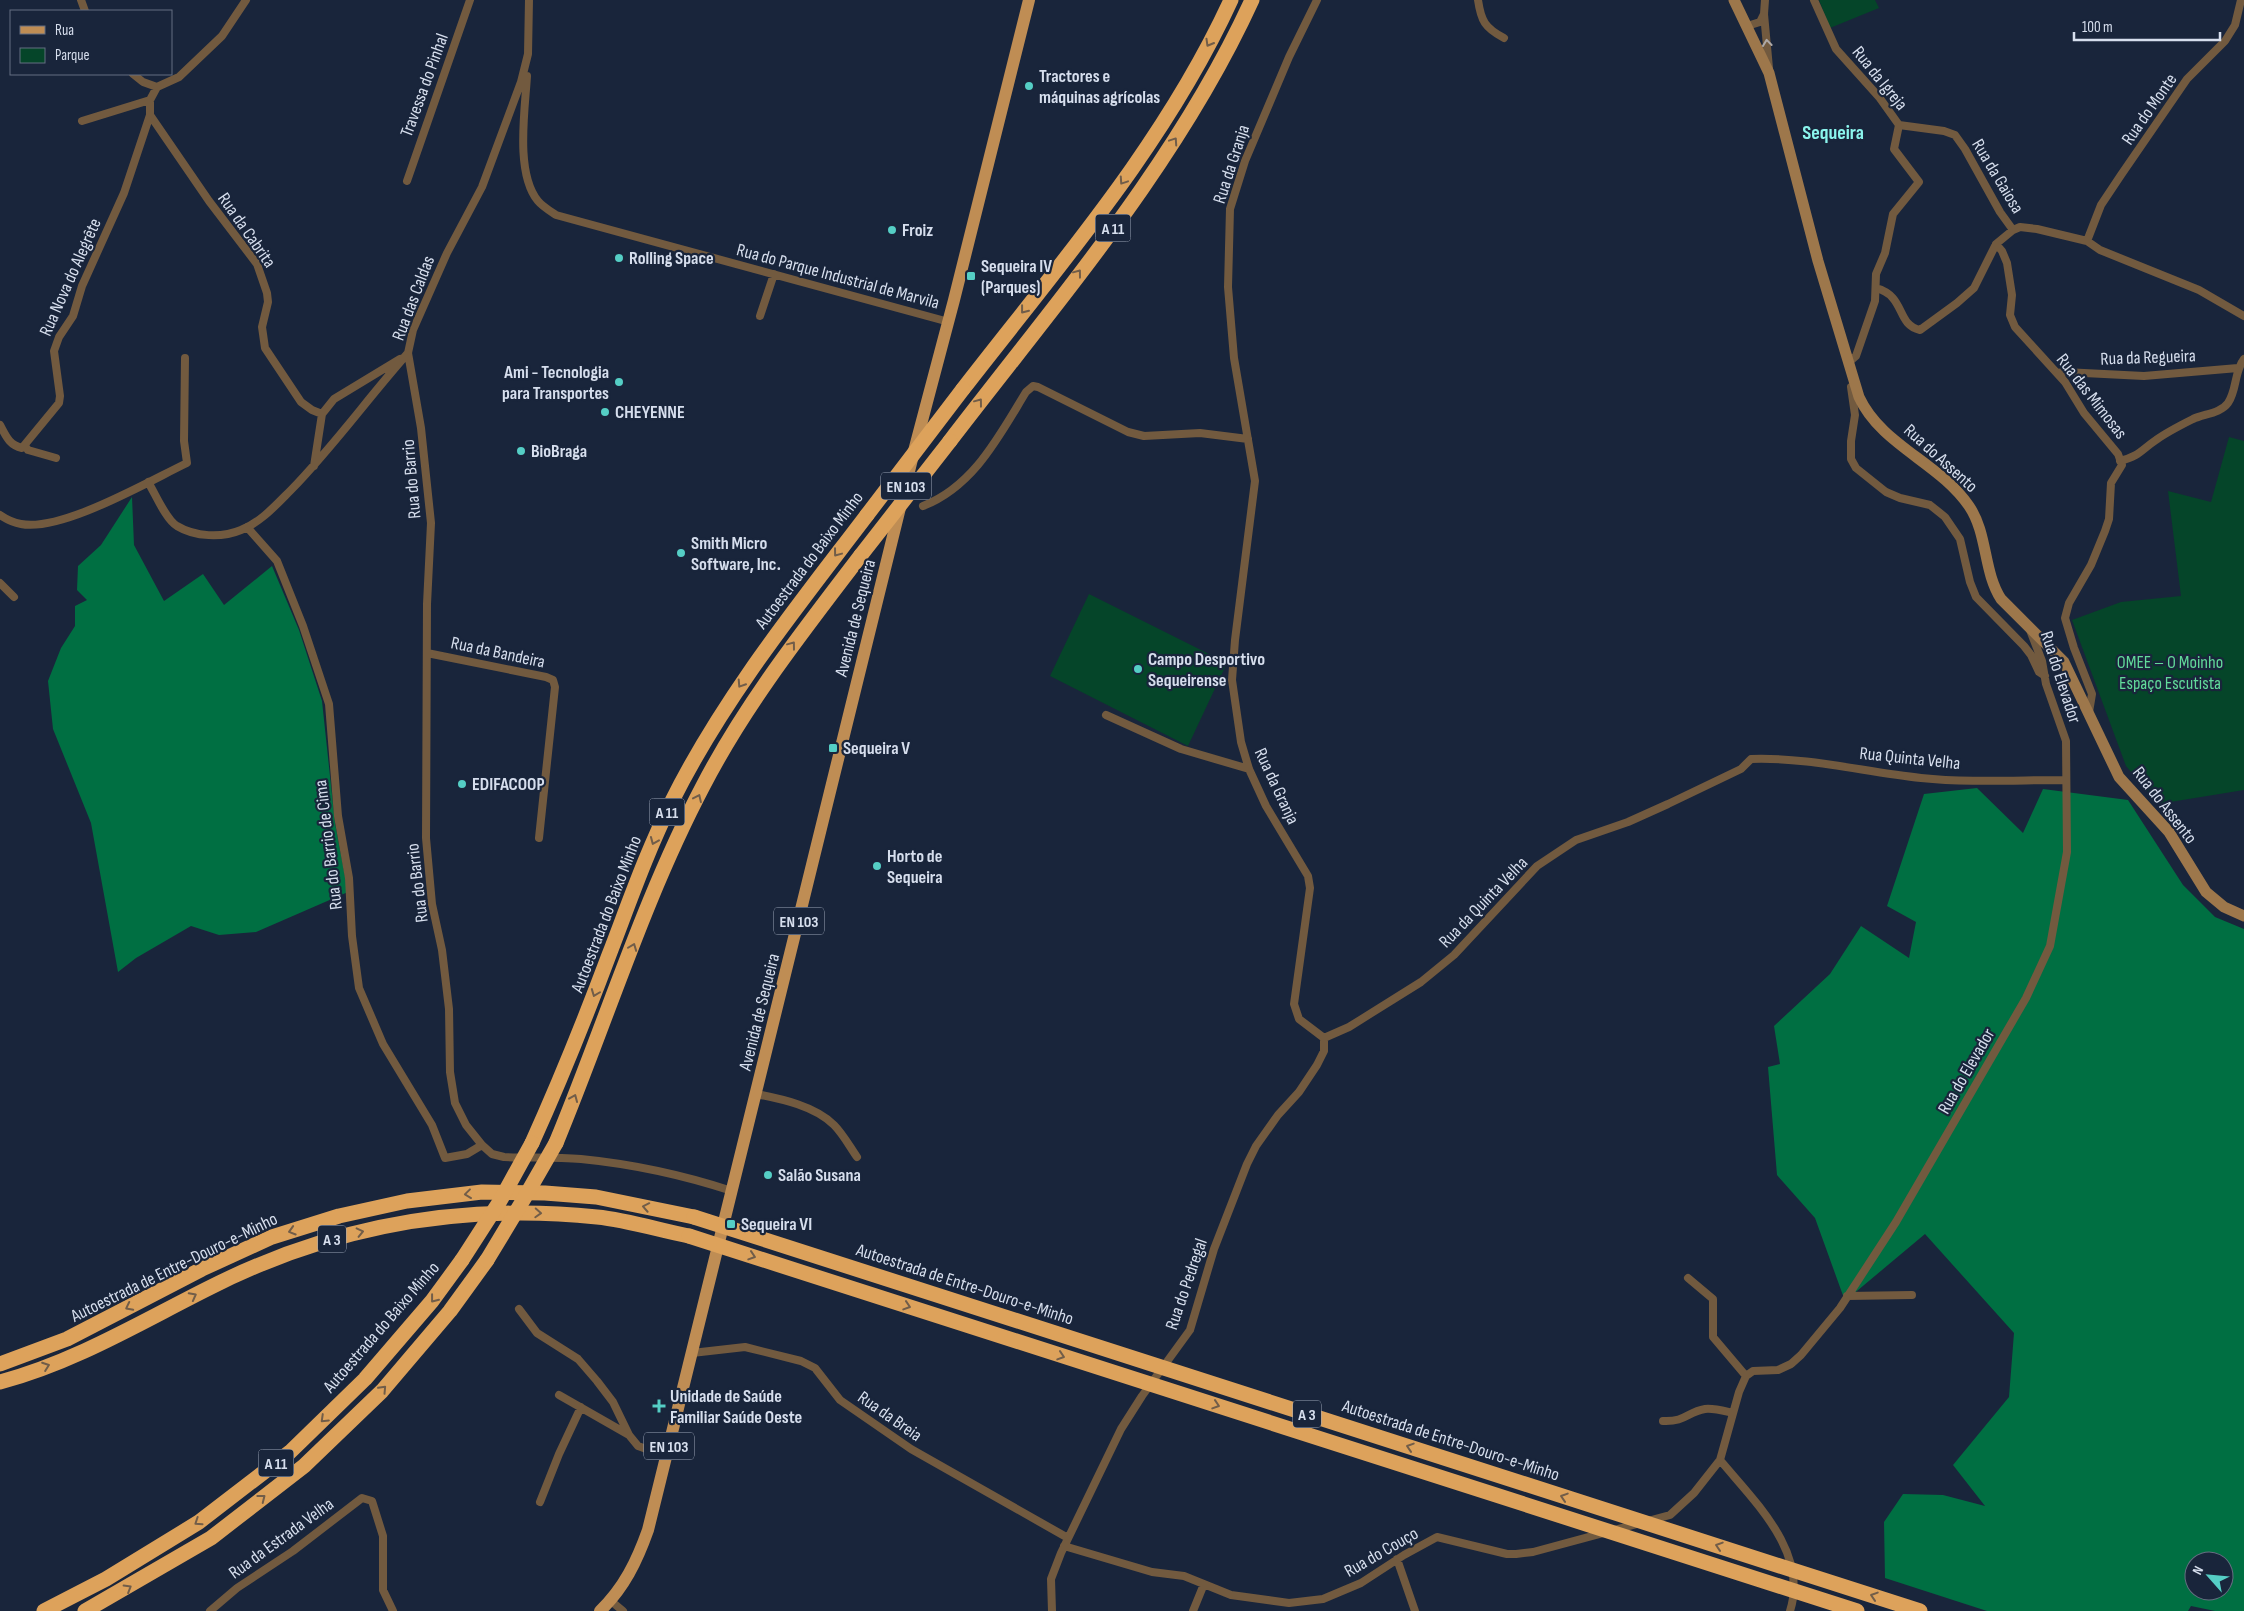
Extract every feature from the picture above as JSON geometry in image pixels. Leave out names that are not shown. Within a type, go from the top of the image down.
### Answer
[{"type":"highway","name":"Autoestrada do Baixo Minho","points":[[44,1611],[106,1578],[199,1522],[290,1452],[366,1379],[432,1302],[500,1201],[532,1143],[570,1060],[628,901],[672,801],[715,724],[762,653],[1118,189],[1171,110],[1231,0]]},
{"type":"highway","name":"Autoestrada do Baixo Minho","points":[[85,1611],[211,1538],[304,1466],[382,1391],[450,1311],[486,1260],[526,1197],[556,1143],[655,889],[703,787],[739,722],[777,665],[860,555],[950,441],[1134,200],[1190,117],[1238,32],[1252,0]]},
{"type":"highway","name":"Autoestrada de Entre-Douro-e-Minho","points":[[0,1364],[67,1338],[272,1237],[339,1216],[390,1205],[482,1192],[545,1193],[596,1197],[694,1217],[1920,1611]]},
{"type":"highway","name":"Autoestrada de Entre-Douro-e-Minho","points":[[0,1382],[75,1356],[143,1323],[210,1287],[276,1258],[340,1236],[407,1221],[469,1214],[536,1212],[599,1217],[689,1236],[1857,1611]]},
{"type":"main road","name":"EN 103","points":[[948,322],[1029,0]]},
{"type":"main road","name":"Avenida de Sequeira","points":[[600,1611],[611,1601],[629,1575],[638,1559],[648,1530],[912,460],[948,322]]},
{"type":"street","points":[[150,115],[150,100],[157,87],[178,77],[222,36],[246,0]]},
{"type":"street","name":"Travessa do Pinhal","points":[[407,181],[429,113],[470,0]]},
{"type":"street","name":"Rua das Caldas","points":[[524,156],[529,0]]},
{"type":"street","name":"Rua da Granja","points":[[1317,0],[1289,57],[1244,161],[1230,209],[1228,287],[1234,358],[1255,481],[1235,640],[1232,680],[1241,742],[1249,769],[1266,806],[1308,876],[1310,888],[1294,1004],[1299,1019],[1324,1038]]},
{"type":"street","points":[[1478,0],[1480,12],[1489,30],[1504,38]]},
{"type":"street","name":"Rua do Assento","points":[[1734,0],[1769,73],[1818,260],[1849,364],[1866,412],[1879,426],[1956,491],[1968,505],[1977,518],[1993,587],[2001,599],[2064,662],[2119,777],[2169,832],[2206,892],[2224,907],[2244,916]]},
{"type":"street","points":[[1765,0],[1764,14],[1769,73]]},
{"type":"street","name":"Rua da Igreja","points":[[1814,0],[1836,49],[1880,97],[1899,125],[1894,149],[1919,182],[1893,214],[1885,253],[1876,274],[1875,301],[1856,356],[1849,364]]},
{"type":"street","name":"Rua do Monte","points":[[2087,241],[2101,205],[2187,79],[2225,41],[2235,25],[2241,0]]},
{"type":"street","points":[[1748,26],[1760,22],[1764,14]]},
{"type":"street","name":"Rua das Caldas","points":[[148,482],[170,518],[178,526],[196,533],[220,535],[247,527],[269,513],[313,468],[408,354],[413,330],[447,254],[482,187],[522,82],[528,54]]},
{"type":"street","points":[[134,75],[143,82],[157,87]]},
{"type":"street","points":[[82,121],[150,100]]},
{"type":"street","points":[[512,109],[518,105],[525,108]]},
{"type":"street","name":"Rua da Cabrita","points":[[150,115],[209,201],[257,264],[268,293],[268,302],[262,327],[266,348],[301,402],[322,414]]},
{"type":"street","name":"Rua Nova do Alegrête","points":[[25,446],[59,403],[60,396],[54,351],[73,316],[82,286],[124,193],[150,115]]},
{"type":"street","points":[[509,119],[518,116],[525,120]]},
{"type":"street","name":"Rua da Gaiosa","points":[[1899,125],[1944,131],[1955,135],[1966,149],[2000,212],[2013,230]]},
{"type":"street","name":"Rua do Parque Industrial de Marvila","points":[[524,156],[528,182],[538,202],[556,215],[948,322]]},
{"type":"street","points":[[1876,288],[1893,296],[1907,324],[1920,330],[1974,288],[1996,244],[2013,230],[2037,228],[2087,241],[2100,250],[2199,290],[2244,316]]},
{"type":"street","name":"Rua das Mimosas","points":[[1996,244],[2002,251],[2007,263],[2012,295],[2010,315],[2015,326],[2065,382],[2084,413],[2118,454],[2122,465],[2111,483],[2109,520],[2105,531],[2091,565],[2069,603],[2065,618],[2074,648],[2092,694],[2089,713]]},
{"type":"street","points":[[760,316],[774,274]]},
{"type":"street","points":[[313,468],[322,414],[334,399],[408,354]]},
{"type":"street","name":"Rua do Barrio","points":[[408,354],[421,428],[431,523],[427,653],[426,838],[432,904],[442,950],[449,1009],[450,1072],[455,1104],[466,1125],[492,1154],[504,1157],[580,1159],[606,1163],[699,1180],[732,1191]]},
{"type":"street","points":[[0,516],[22,525],[54,522],[96,508],[187,463],[184,441],[185,358]]},
{"type":"street","points":[[2120,462],[2137,457],[2155,440],[2170,431],[2195,418],[2223,408],[2228,402],[2238,368],[2244,359]]},
{"type":"street","points":[[1849,364],[1848,376],[1855,404],[1851,459],[1856,468],[1886,492],[1900,498],[1930,505],[1945,517],[1960,539],[1970,582],[1976,597],[2024,646],[2031,655],[2039,672],[2045,676]]},
{"type":"street","name":"Rua da Regueira","points":[[2058,374],[2064,372],[2144,376],[2238,368]]},
{"type":"street","points":[[923,506],[954,488],[979,465],[1026,392],[1033,386],[1128,432],[1144,436],[1200,433],[1248,439]]},
{"type":"street","points":[[0,425],[8,441],[15,446],[22,448],[25,446],[28,450],[56,458]]},
{"type":"street","name":"Rua do Barrio de Cima","points":[[247,527],[278,561],[303,626],[329,704],[338,816],[349,878],[352,936],[359,988],[383,1044],[432,1125],[445,1158],[467,1154],[482,1145]]},
{"type":"street","points":[[0,583],[14,597]]},
{"type":"street","name":"Rua do Elevador","points":[[1746,1376],[1753,1371],[1778,1370],[1791,1364],[1801,1355],[1847,1296],[1896,1222],[2026,998],[2050,946],[2068,852],[2065,780],[2066,741],[2042,661],[2028,626]]},
{"type":"street","name":"Rua da Bandeira","points":[[427,653],[553,680],[555,688],[539,838]]},
{"type":"street","points":[[1106,715],[1181,749],[1249,769]]},
{"type":"street","name":"Rua Quinta Velha","points":[[1751,759],[1793,760],[1921,778],[2065,780]]},
{"type":"street","name":"Rua da Quinta Velha","points":[[1324,1038],[1349,1027],[1421,982],[1454,955],[1537,866],[1576,840],[1628,822],[1668,804],[1741,769],[1751,759]]},
{"type":"street","name":"Rua do Pedregal","points":[[1052,1611],[1051,1579],[1064,1546],[1121,1429],[1142,1396],[1190,1330],[1214,1249],[1247,1164],[1273,1123],[1299,1092],[1317,1065],[1324,1050],[1324,1038]]},
{"type":"street","points":[[756,1094],[790,1101],[827,1119],[837,1128],[857,1157]]},
{"type":"street","points":[[1688,1278],[1713,1299],[1713,1337],[1746,1376],[1720,1460],[1783,1541],[1789,1558],[1794,1586],[1790,1611]]},
{"type":"street","points":[[1847,1296],[1912,1295]]},
{"type":"street","points":[[519,1310],[537,1333],[578,1359],[613,1402],[630,1435],[638,1446],[666,1456]]},
{"type":"street","name":"Rua da Breia","points":[[692,1353],[745,1347],[802,1361],[815,1368],[840,1400],[911,1449],[1068,1538]]},
{"type":"street","points":[[559,1395],[630,1435]]},
{"type":"street","points":[[540,1502],[559,1454],[581,1408]]},
{"type":"street","points":[[1663,1421],[1682,1420],[1703,1409],[1713,1409],[1733,1414]]},
{"type":"street","name":"Rua do Couço","points":[[1064,1546],[1152,1572],[1184,1576],[1230,1595],[1289,1603],[1323,1599],[1361,1583],[1397,1559],[1437,1537],[1507,1554],[1516,1554],[1551,1547],[1670,1515],[1694,1493],[1720,1460]]},
{"type":"street","name":"Rua da Estrada Velha","points":[[210,1611],[237,1588],[293,1551],[362,1498],[372,1501],[383,1536],[383,1590],[393,1611]]},
{"type":"street","points":[[1397,1559],[1415,1611]]},
{"type":"street","points":[[1193,1611],[1204,1584]]},
{"type":"street","points":[[611,1601],[623,1611]]},
{"type":"green space","points":[[1819,0],[1875,0],[1879,8],[1830,28]]},
{"type":"green space","name":"OMEE – O Moinho Espaço Escutista","points":[[2229,437],[2244,441],[2244,790],[2158,804],[2126,766],[2072,620],[2121,602],[2181,596],[2168,491],[2211,502]]},
{"type":"green space","points":[[132,497],[134,545],[164,601],[203,574],[224,605],[272,566],[299,630],[322,701],[335,823],[348,892],[256,932],[219,935],[191,926],[136,958],[118,972],[91,823],[53,729],[48,681],[61,648],[75,626],[75,606],[87,600],[77,590],[78,566],[101,545]]},
{"type":"green space","name":"Campo Desportivo Sequeirense","points":[[1089,594],[1227,663],[1188,746],[1050,676]]},
{"type":"green space","points":[[1977,788],[2023,833],[2043,789],[2128,800],[2183,885],[2215,917],[2244,929],[2244,1611],[2215,1611],[2191,1606],[2188,1611],[1987,1611],[1885,1578],[1884,1522],[1903,1494],[1943,1495],[1985,1506],[1953,1465],[2009,1397],[2014,1333],[1925,1234],[1845,1301],[1815,1218],[1777,1175],[1768,1067],[1780,1064],[1774,1026],[1830,974],[1861,926],[1909,958],[1916,922],[1887,906],[1924,794]]},
{"type":"place","name":"Tractores e máquinas agrícolas","points":[[1029,86]]},
{"type":"place","name":"Froiz","points":[[892,230]]},
{"type":"place","name":"Rolling Space","points":[[619,258]]},
{"type":"place","name":"Sequeira IV (Parques)","points":[[971,276]]},
{"type":"place","name":"Ami - Tecnologia para Transportes","points":[[619,382]]},
{"type":"place","name":"CHEYENNE","points":[[605,412]]},
{"type":"place","name":"BioBraga","points":[[521,451]]},
{"type":"place","name":"Smith Micro Software, Inc.","points":[[681,553]]},
{"type":"place","name":"Campo Desportivo Sequeirense","points":[[1138,669]]},
{"type":"place","name":"Sequeira V","points":[[833,748]]},
{"type":"place","name":"EDIFACOOP","points":[[462,784]]},
{"type":"place","name":"Horto de Sequeira","points":[[877,866]]},
{"type":"place","name":"Salão Susana","points":[[768,1175]]},
{"type":"place","name":"Sequeira VI","points":[[731,1224]]},
{"type":"place","name":"Unidade de Saúde Familiar Saúde Oeste","points":[[659,1406]]},
{"type":"district","name":"Sequeira","points":[[1833,132]]}]
